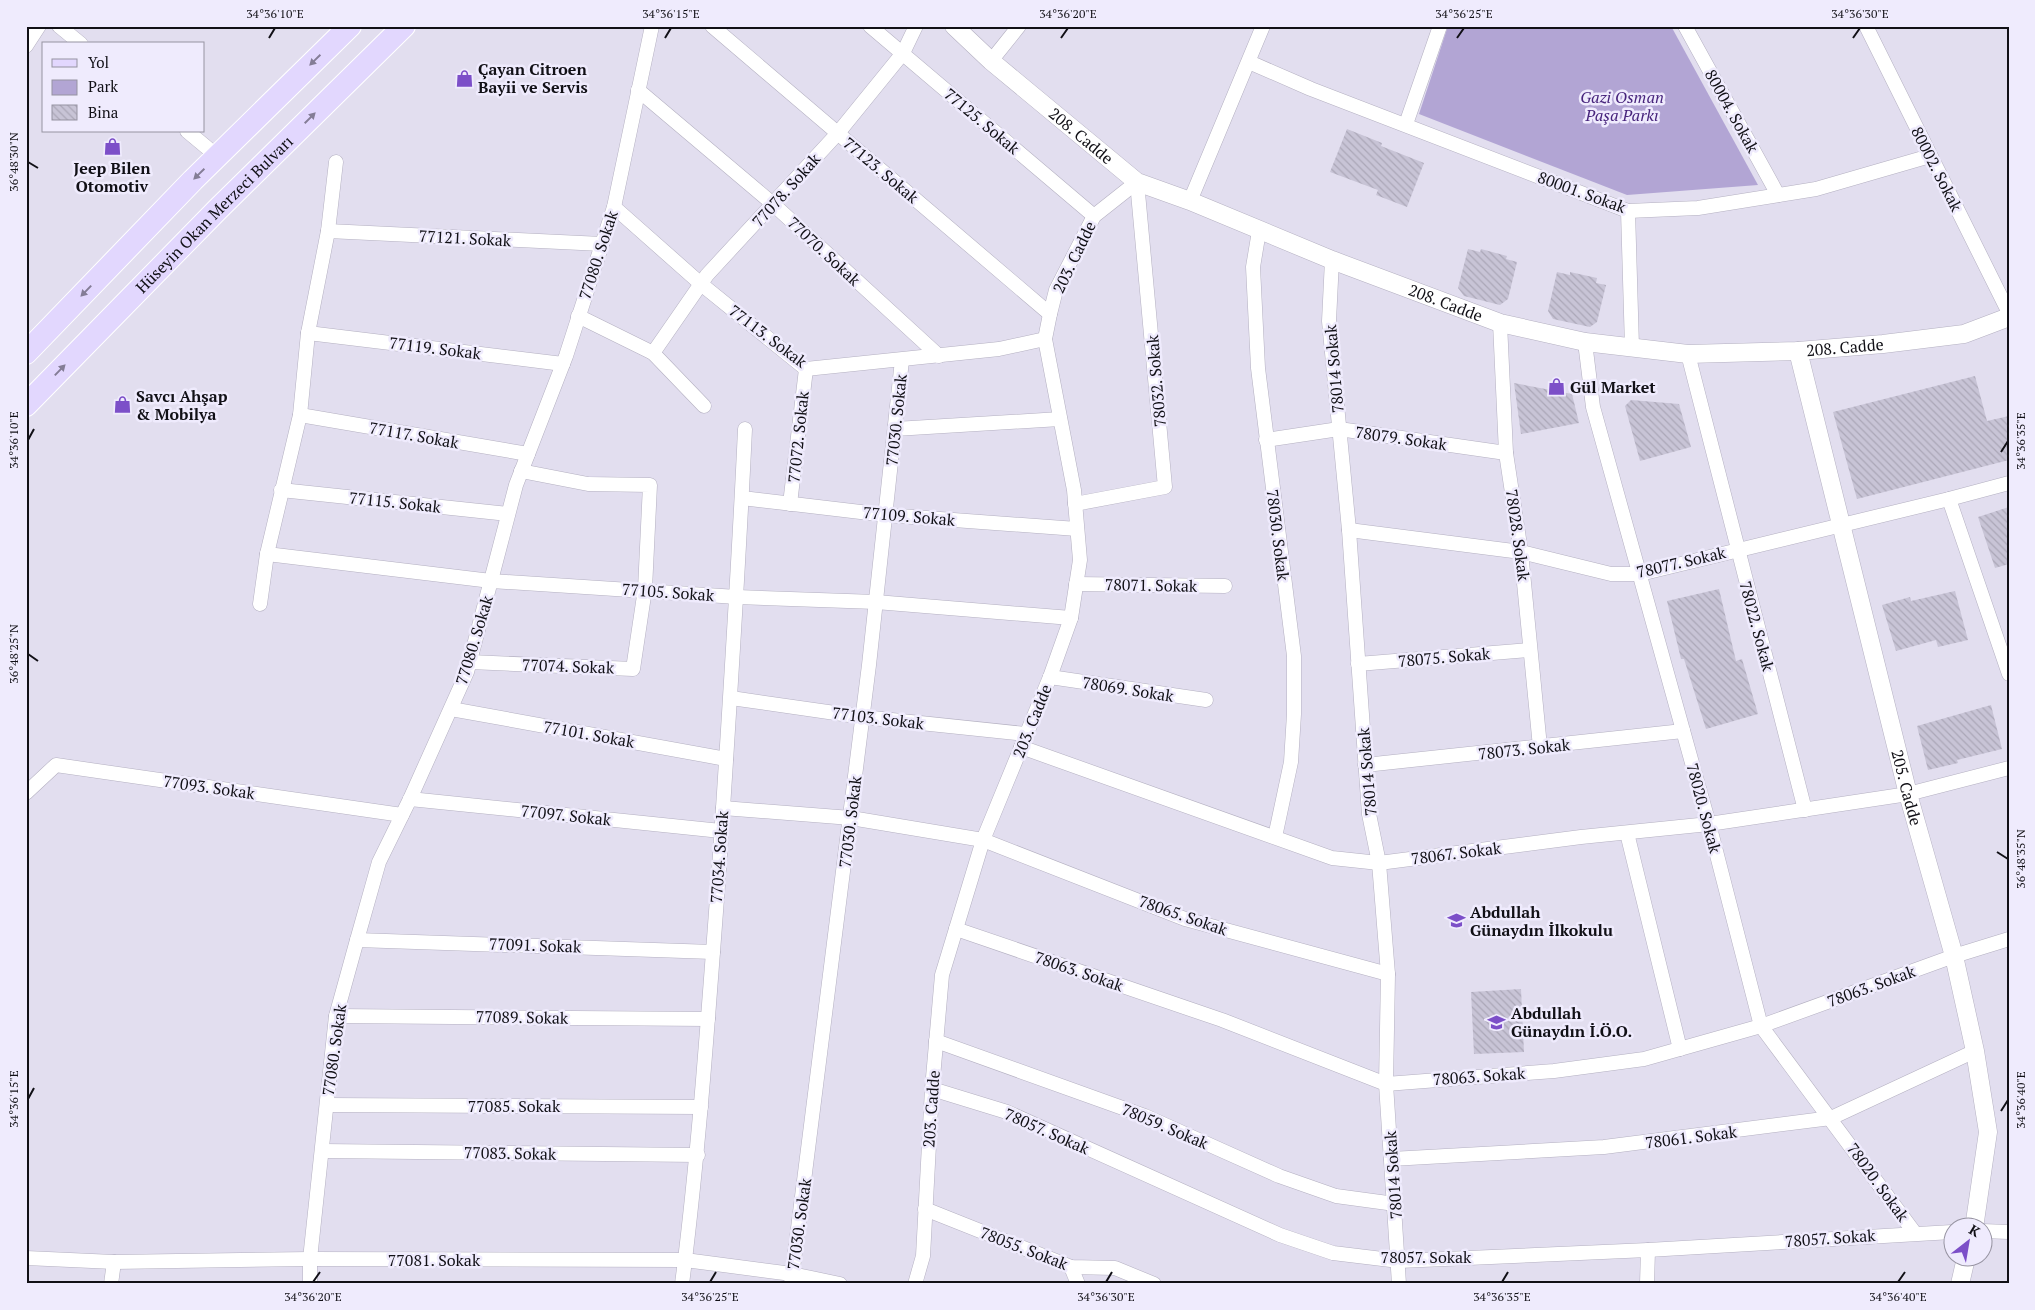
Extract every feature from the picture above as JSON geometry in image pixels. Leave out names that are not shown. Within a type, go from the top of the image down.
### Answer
[{"type":"main road","name":"Hüseyin Okan Merzeci Bulvarı","points":[[26,405],[218,208],[404,26]]},
{"type":"main road","points":[[30,343],[345,28]]},
{"type":"street","points":[[26,46],[39,26]]},
{"type":"street","points":[[59,26],[78,42]]},
{"type":"street","name":"77080. Sokak","points":[[310,1284],[310,1259],[336,1016],[379,862],[410,799],[470,662],[521,471],[562,364],[614,207],[652,26]]},
{"type":"street","name":"77123. Sokak","points":[[712,26],[1050,314]]},
{"type":"street","name":"77125. Sokak","points":[[870,26],[1094,216]]},
{"type":"street","name":"77078. Sokak","points":[[653,352],[701,284],[838,133],[902,53],[916,26]]},
{"type":"street","name":"208. Cadde","points":[[954,26],[992,61],[1137,182],[1190,200],[1259,231],[1332,260],[1500,323],[1585,342],[1688,354],[1798,351],[1964,334],[2009,317]]},
{"type":"street","points":[[992,61],[1019,26]]},
{"type":"street","points":[[1190,200],[1263,26]]},
{"type":"street","points":[[1406,124],[1440,26]]},
{"type":"street","name":"80004. Sokak","points":[[1685,26],[1778,195]]},
{"type":"street","name":"80002. Sokak","points":[[1866,26],[2009,312]]},
{"type":"street","name":"80001. Sokak","points":[[1248,62],[1312,89],[1628,211],[1698,208],[1816,189],[1930,156]]},
{"type":"street","name":"77070. Sokak","points":[[638,90],[773,204],[939,356]]},
{"type":"street","points":[[188,132],[217,156]]},
{"type":"street","points":[[260,604],[267,554],[300,415],[308,333],[328,231],[336,162]]},
{"type":"street","name":"203. Cadde","points":[[915,1284],[923,1256],[932,1089],[942,975],[983,840],[1050,677],[1071,618],[1080,560],[1075,504],[1045,339],[1050,314],[1056,290],[1094,216],[1137,182]]},
{"type":"street","name":"78032. Sokak","points":[[1075,504],[1166,487],[1137,182]]},
{"type":"street","name":"77113. Sokak","points":[[614,207],[701,284],[806,369],[999,349],[1045,339]]},
{"type":"street","points":[[1628,211],[1632,347]]},
{"type":"street","name":"77121. Sokak","points":[[328,231],[602,244]]},
{"type":"street","name":"78030. Sokak","points":[[1259,231],[1253,267],[1258,368],[1294,656],[1294,714],[1291,762],[1275,838]]},
{"type":"street","name":"78014 Sokak","points":[[1332,260],[1329,321],[1349,530],[1369,814],[1379,863],[1388,974],[1386,1084],[1399,1284]]},
{"type":"street","points":[[578,316],[653,352],[704,406]]},
{"type":"street","name":"78028. Sokak","points":[[1500,323],[1506,453],[1521,552],[1540,747]]},
{"type":"street","name":"77119. Sokak","points":[[308,333],[562,364]]},
{"type":"street","name":"78020. Sokak","points":[[1585,342],[1593,407],[1709,824],[1761,1026],[1914,1232]]},
{"type":"street","name":"205. Cadde","points":[[1798,351],[1908,794],[1954,956],[1975,1052],[1988,1132],[1975,1218]]},
{"type":"street","name":"78022. Sokak","points":[[1688,354],[1805,810]]},
{"type":"street","name":"77030. Sokak","points":[[791,1279],[851,818],[902,360]]},
{"type":"street","name":"77072. Sokak","points":[[790,504],[806,369]]},
{"type":"street","name":"77117. Sokak","points":[[300,415],[528,454]]},
{"type":"street","points":[[895,429],[1060,419]]},
{"type":"street","name":"77034. Sokak","points":[[682,1284],[698,1155],[713,952],[737,597],[745,429]]},
{"type":"street","name":"78079. Sokak","points":[[1266,440],[1339,429],[1506,453]]},
{"type":"street","name":"77074. Sokak","points":[[470,662],[633,668],[645,589],[650,486],[588,484],[521,471]]},
{"type":"street","name":"78077. Sokak","points":[[1349,530],[1521,552],[1611,574],[1640,574],[1949,500],[2009,483]]},
{"type":"street","name":"77115. Sokak","points":[[281,490],[508,514]]},
{"type":"street","name":"77109. Sokak","points":[[742,498],[886,515],[1077,528]]},
{"type":"street","points":[[1949,500],[2009,674]]},
{"type":"street","name":"77105. Sokak","points":[[267,554],[491,581],[645,589],[737,597],[876,602],[1071,618]]},
{"type":"street","name":"78071. Sokak","points":[[1076,584],[1225,586]]},
{"type":"street","name":"78075. Sokak","points":[[1358,664],[1530,650]]},
{"type":"street","name":"78069. Sokak","points":[[1050,677],[1206,700]]},
{"type":"street","name":"77103. Sokak","points":[[730,698],[863,716],[1026,734]]},
{"type":"street","name":"77101. Sokak","points":[[451,708],[726,759]]},
{"type":"street","name":"78073. Sokak","points":[[1366,765],[1683,731]]},
{"type":"street","name":"78067. Sokak","points":[[1021,748],[1332,858],[1379,863],[1581,837],[1709,824],[1805,810],[1908,794],[2009,768]]},
{"type":"street","name":"77093. Sokak","points":[[26,793],[56,765],[402,815]]},
{"type":"street","name":"77097. Sokak","points":[[410,799],[721,831]]},
{"type":"street","points":[[723,808],[851,818],[983,840]]},
{"type":"street","points":[[1627,833],[1680,1049]]},
{"type":"street","name":"78065. Sokak","points":[[983,840],[1185,919],[1388,974]]},
{"type":"street","name":"78063. Sokak","points":[[956,929],[1222,1020],[1386,1084],[1554,1071],[1644,1059],[1761,1026],[1954,956],[2009,939]]},
{"type":"street","name":"77091. Sokak","points":[[357,940],[713,952]]},
{"type":"street","name":"77089. Sokak","points":[[336,1016],[708,1019]]},
{"type":"street","name":"78059. Sokak","points":[[936,1041],[1145,1116],[1278,1176],[1336,1196],[1394,1204]]},
{"type":"street","name":"78061. Sokak","points":[[1391,1159],[1604,1147],[1831,1118],[1975,1052]]},
{"type":"street","name":"78057. Sokak","points":[[932,1089],[1007,1112],[1280,1235],[1333,1253],[1399,1261],[1648,1250],[1914,1232],[1942,1232]]},
{"type":"street","name":"77085. Sokak","points":[[327,1105],[701,1107]]},
{"type":"street","name":"77083. Sokak","points":[[322,1150],[698,1155]]},
{"type":"street","name":"78055. Sokak","points":[[925,1209],[1071,1267],[1115,1268],[1154,1284]]},
{"type":"street","points":[[1992,1231],[2009,1232]]},
{"type":"street","points":[[1648,1250],[1648,1284]]},
{"type":"street","name":"77081. Sokak","points":[[26,1258],[114,1262],[310,1259],[685,1260],[791,1279],[840,1284]]},
{"type":"street","points":[[111,1284],[114,1262]]},
{"type":"street","points":[[1071,1267],[1078,1284]]},
{"type":"street","points":[[1960,1284],[1964,1268]]},
{"type":"green space","name":"Gazi Osman Paşa Parkı","points":[[1448,26],[1671,26],[1758,185],[1627,195],[1419,114]]},
{"type":"building","points":[[1347,129],[1382,143],[1381,146],[1424,163],[1407,207],[1376,195],[1378,190],[1330,172]]},
{"type":"building","points":[[1468,249],[1480,252],[1481,249],[1507,256],[1506,259],[1517,262],[1508,299],[1500,305],[1464,296],[1458,288]]},
{"type":"building","points":[[1557,272],[1570,275],[1570,272],[1597,278],[1596,283],[1606,285],[1597,322],[1590,327],[1553,319],[1548,311]]},
{"type":"building","points":[[1975,376],[1987,421],[2009,416],[2009,460],[1857,499],[1833,412]]},
{"type":"building","points":[[1514,383],[1572,394],[1579,423],[1521,434]]},
{"type":"building","points":[[1631,400],[1679,404],[1691,447],[1640,461],[1625,406]]},
{"type":"building","points":[[2009,507],[2009,564],[1995,568],[1978,517]]},
{"type":"building","points":[[1719,589],[1736,661],[1742,659],[1758,714],[1706,729],[1684,659],[1681,659],[1667,601]]},
{"type":"building","points":[[1955,591],[1968,640],[1938,647],[1936,640],[1896,651],[1882,605],[1910,597],[1911,601]]},
{"type":"building","points":[[1991,705],[2002,749],[1957,760],[1958,763],[1928,770],[1917,726]]},
{"type":"building","name":"Abdullah Günaydın İ.Ö.O.","points":[[1521,989],[1524,1052],[1474,1054],[1471,992]]},
{"type":"place","name":"Çayan Citroen Bayii ve Servis","points":[[464,78]]},
{"type":"place","name":"Jeep Bilen Otomotiv","points":[[112,147]]},
{"type":"place","name":"Gül Market","points":[[1556,387]]},
{"type":"place","name":"Savcı Ahşap & Mobilya","points":[[122,405]]},
{"type":"place","name":"Abdullah Günaydın İlkokulu","points":[[1456,921]]},
{"type":"place","name":"Abdullah Günaydın İ.Ö.O.","points":[[1497,1022]]}]
